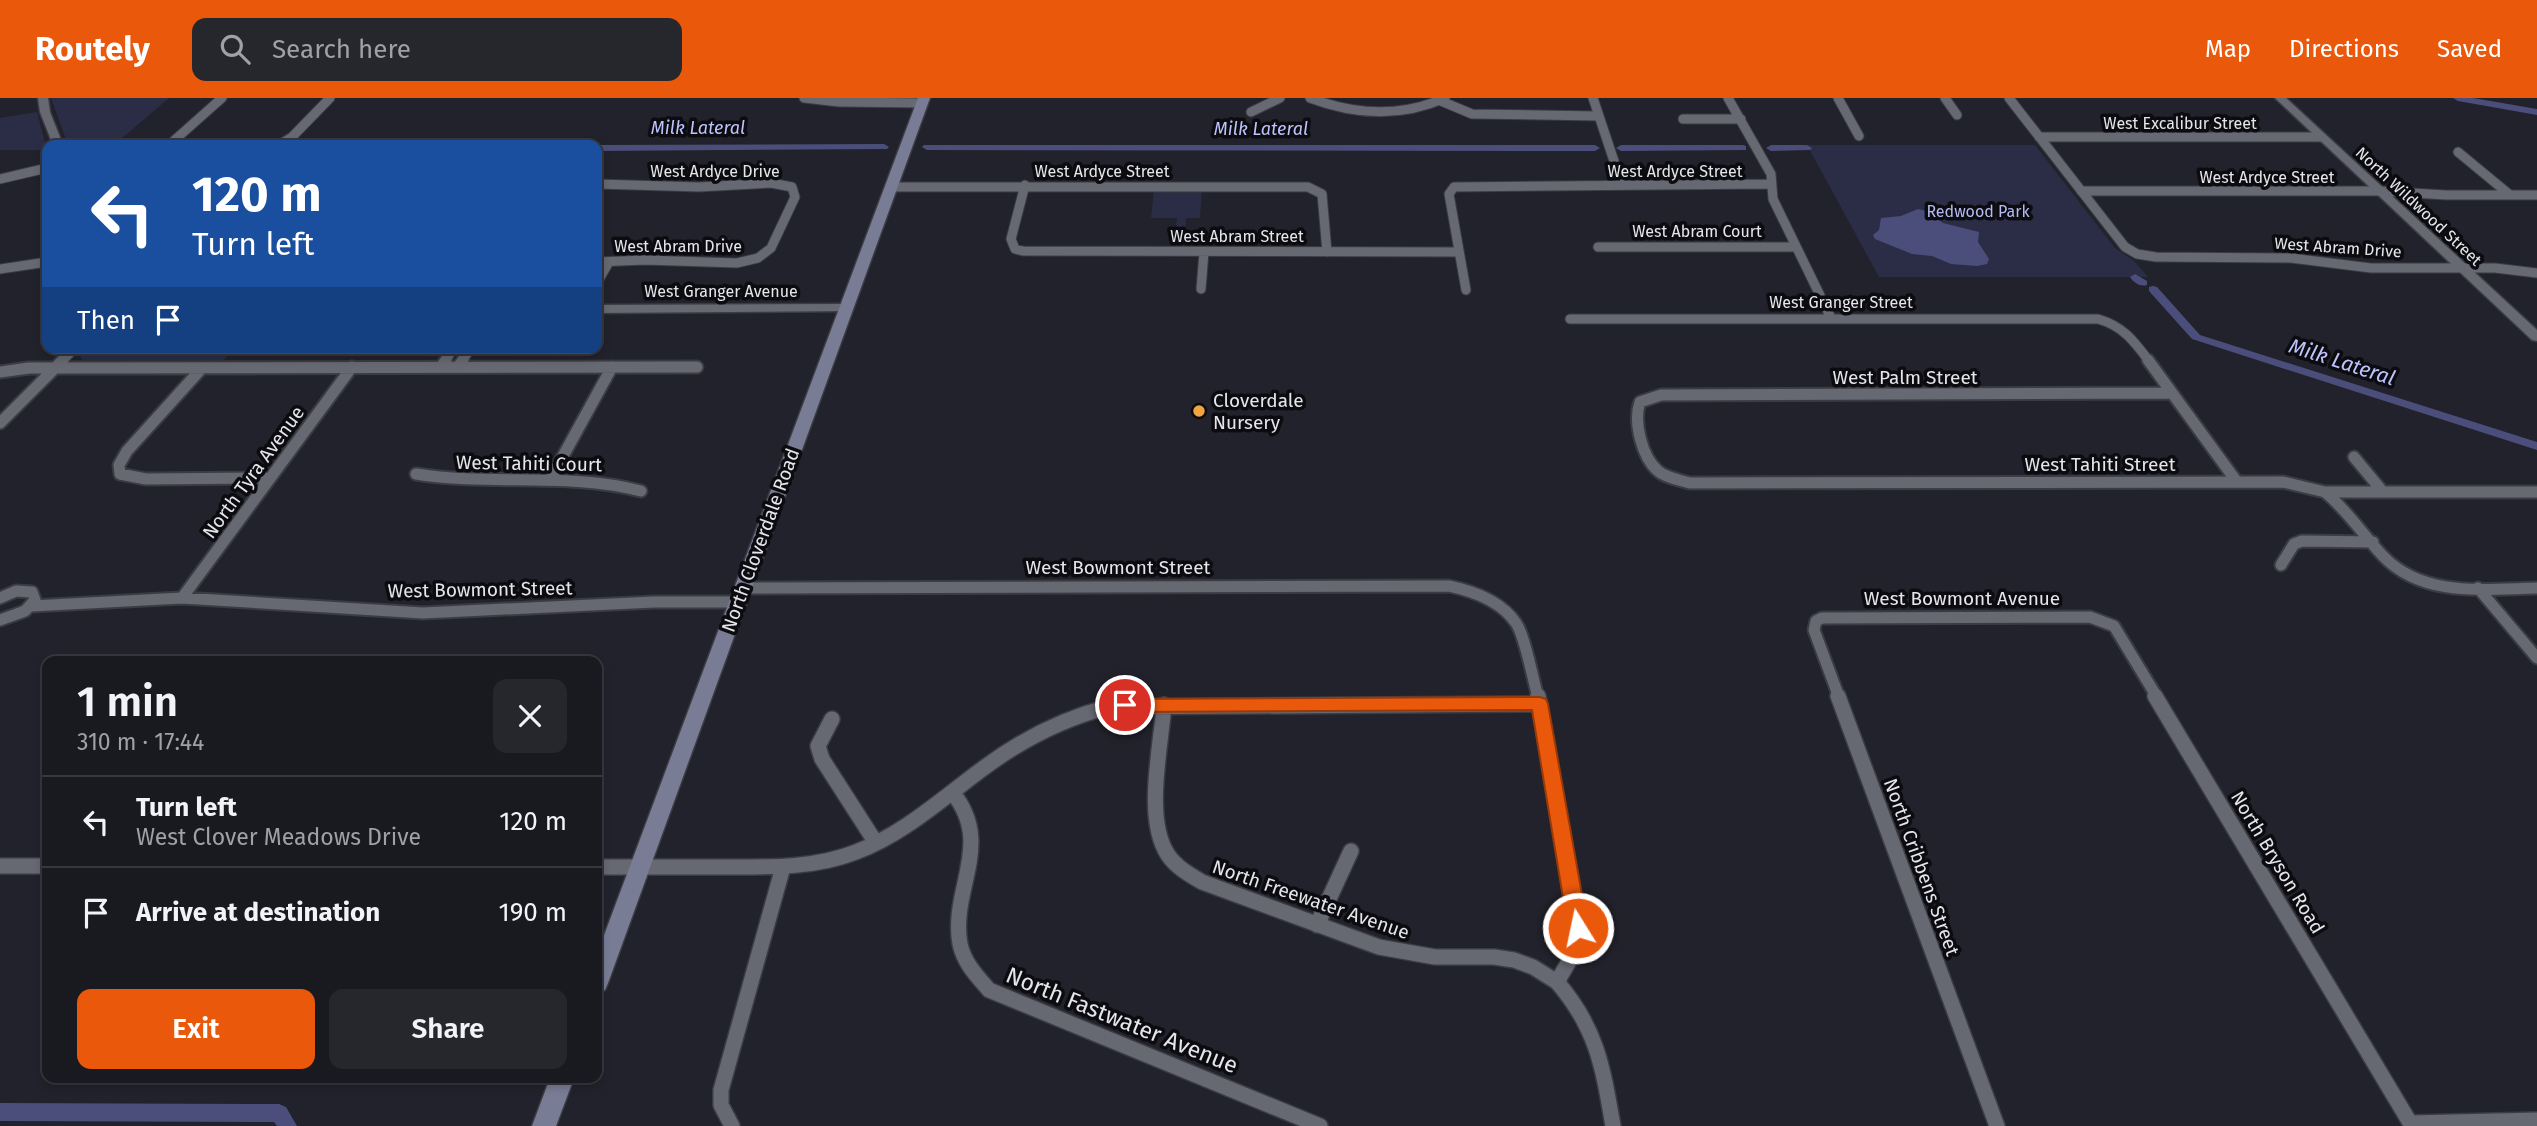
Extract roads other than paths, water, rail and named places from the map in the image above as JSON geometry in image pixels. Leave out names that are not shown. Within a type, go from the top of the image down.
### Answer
[{"type":"main road","name":"North Cloverdale Road","points":[[602,968],[923,100]]},
{"type":"main road","points":[[544,1126],[560,1083]]},
{"type":"street","points":[[43,98],[45,112],[56,140]]},
{"type":"street","points":[[175,140],[222,98]]},
{"type":"street","points":[[287,140],[330,98]]},
{"type":"street","points":[[804,98],[839,103],[923,100]]},
{"type":"street","points":[[1251,112],[1280,98]]},
{"type":"street","points":[[1310,98],[1339,110],[1352,111],[1408,111],[1429,107],[1443,99],[1472,114],[1598,116]]},
{"type":"street","points":[[1593,98],[1622,185]]},
{"type":"street","points":[[1728,98],[1771,174],[1773,199],[1830,318]]},
{"type":"street","points":[[1838,98],[1859,136]]},
{"type":"street","points":[[1945,98],[1957,115]]},
{"type":"street","points":[[2008,98],[2081,191]]},
{"type":"street","name":"North Wildwood Street","points":[[2280,98],[2537,337]]},
{"type":"street","points":[[1683,119],[1741,119]]},
{"type":"street","name":"West Excalibur Street","points":[[2039,136],[2321,137]]},
{"type":"street","points":[[2479,158],[2462,155],[2510,195]]},
{"type":"street","points":[[0,179],[42,169]]},
{"type":"street","name":"West Ardyce Drive","points":[[602,184],[699,187],[771,183],[792,187]]},
{"type":"street","name":"West Ardyce Street","points":[[1454,187],[1466,184],[1770,184]]},
{"type":"street","name":"West Ardyce Street","points":[[890,187],[1299,185],[1314,188],[1322,194],[1326,252]]},
{"type":"street","points":[[1015,249],[1011,239],[1025,186]]},
{"type":"street","points":[[758,258],[771,248],[795,197],[792,187]]},
{"type":"street","points":[[1454,187],[1449,194],[1466,290]]},
{"type":"street","name":"West Ardyce Street","points":[[2081,191],[2379,191],[2537,195]]},
{"type":"street","name":"West Abram Drive","points":[[2081,191],[2125,247],[2137,254],[2156,257],[2291,258],[2371,268],[2495,268],[2537,273]]},
{"type":"street","name":"West Abram Court","points":[[1598,247],[1796,247]]},
{"type":"street","name":"West Abram Street","points":[[1015,249],[1031,252],[1459,252]]},
{"type":"street","points":[[1201,289],[1204,252]]},
{"type":"street","name":"West Abram Drive","points":[[602,262],[645,260],[737,263],[758,258]]},
{"type":"street","points":[[602,274],[609,262]]},
{"type":"street","points":[[0,269],[42,263]]},
{"type":"street","name":"West Granger Avenue","points":[[602,309],[846,308]]},
{"type":"street","name":"West Granger Street","points":[[1570,319],[2086,317],[2112,323],[2129,334],[2172,393]]},
{"type":"street","points":[[0,423],[69,354]]},
{"type":"street","points":[[441,367],[450,354]]},
{"type":"street","points":[[458,367],[467,354]]},
{"type":"street","points":[[551,478],[612,367]]},
{"type":"street","points":[[0,372],[55,368],[697,367]]},
{"type":"street","points":[[202,368],[127,451],[119,464],[120,474],[145,479],[270,478]]},
{"type":"street","name":"North Tyra Avenue","points":[[182,598],[352,368]]},
{"type":"street","points":[[2172,393],[2236,482]]},
{"type":"street","name":"West Palm Street","points":[[1662,474],[1649,459],[1636,415],[1640,402],[1661,395],[2172,393]]},
{"type":"street","points":[[2354,457],[2383,492]]},
{"type":"street","name":"West Tahiti Court","points":[[416,474],[446,479],[551,478],[614,482],[641,491]]},
{"type":"street","name":"West Tahiti Street","points":[[1662,474],[1690,483],[2283,482],[2305,485],[2325,492],[2537,492]]},
{"type":"street","points":[[2325,492],[2342,505],[2390,564],[2411,578],[2441,587],[2537,588]]},
{"type":"street","points":[[2281,565],[2294,544],[2302,541],[2373,542]]},
{"type":"street","name":"West Bowmont Street","points":[[32,606],[182,598],[423,613],[654,602],[739,595],[1449,586],[1471,591],[1492,601]]},
{"type":"street","points":[[2478,588],[2537,658]]},
{"type":"street","points":[[0,598],[16,591],[32,592],[35,595],[32,606],[16,616],[0,620]]},
{"type":"street","points":[[1492,601],[1516,623],[1540,704],[1578,928],[1578,946],[1557,982]]},
{"type":"street","name":"West Bowmont Avenue","points":[[1816,621],[1829,617],[2090,617],[2108,622]]},
{"type":"street","name":"North Cribbens Street","points":[[1816,621],[1814,630],[1997,1126]]},
{"type":"street","name":"North Bryson Road","points":[[2108,622],[2120,632],[2411,1124]]},
{"type":"street","points":[[602,867],[783,867],[832,860],[876,843],[1028,738],[1063,719],[1108,707],[1540,704]]},
{"type":"street","name":"North Freewater Avenue","points":[[1164,705],[1156,817],[1158,836],[1167,854],[1182,871],[1202,882],[1317,925],[1402,953],[1514,960],[1533,967],[1557,982],[1578,1004],[1595,1037],[1613,1126]]},
{"type":"street","points":[[832,719],[818,747],[822,759],[876,843]]},
{"type":"street","name":"North Fastwater Avenue","points":[[952,792],[966,810],[972,845],[957,924],[960,948],[975,977],[989,990],[1321,1126]]},
{"type":"street","points":[[1317,925],[1351,851]]},
{"type":"street","points":[[0,866],[42,866]]},
{"type":"street","points":[[729,1121],[721,1105],[721,1090],[783,867]]},
{"type":"street","points":[[2411,1124],[2537,1120]]},
{"type":"waterway","points":[[2458,98],[2537,112]]},
{"type":"waterway","name":"Milk Lateral","points":[[602,148],[884,147]]},
{"type":"waterway","name":"Milk Lateral","points":[[927,147],[1595,148]]},
{"type":"waterway","name":"Milk Lateral","points":[[1621,148],[1743,148]]},
{"type":"waterway","name":"Milk Lateral","points":[[1771,148],[1807,148]]},
{"type":"waterway","name":"Milk Lateral","points":[[2135,277],[2143,283]]},
{"type":"waterway","name":"Milk Lateral","points":[[2153,289],[2196,337],[2537,446]]},
{"type":"waterway","points":[[0,1112],[279,1113],[288,1126]]},
{"type":"place","name":"Cloverdale Nursery","points":[[1199,411]]},
{"type":"park label","name":"Redwood Park","points":[[1978,211]]}]
